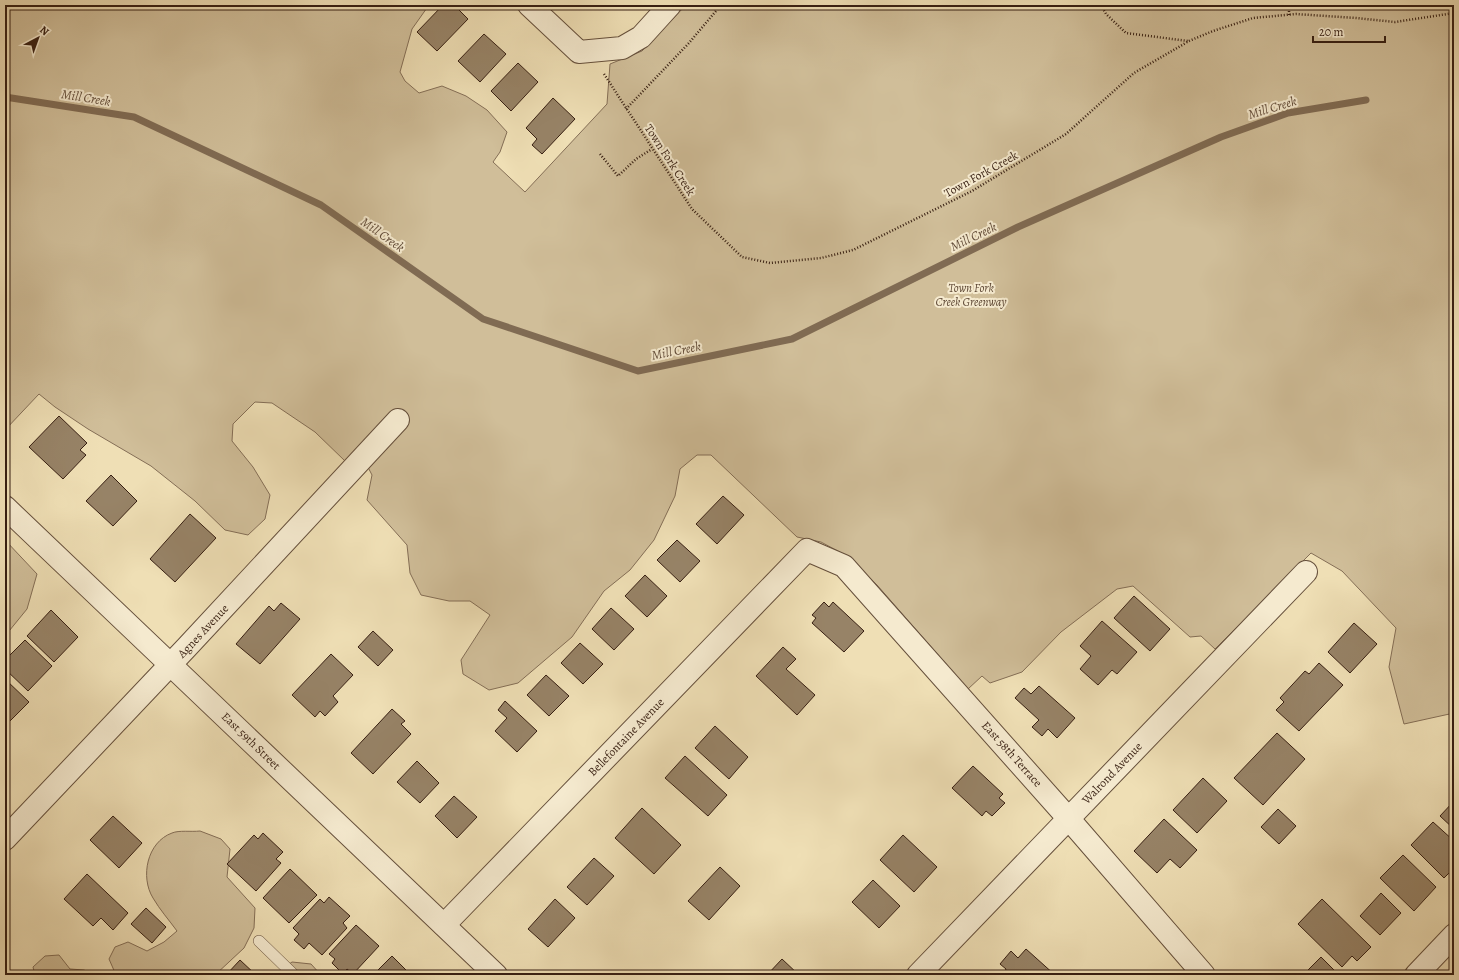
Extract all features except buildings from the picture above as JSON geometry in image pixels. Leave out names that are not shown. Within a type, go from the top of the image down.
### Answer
[{"type":"street","points":[[529,5],[579,52],[622,48],[640,37],[670,5]]},
{"type":"street","name":"Agnes Avenue","points":[[5,839],[171,665],[398,420]]},
{"type":"street","name":"East 59th Street","points":[[5,507],[496,975]]},
{"type":"street","name":"East 58th Terrace","points":[[807,550],[844,566],[1068,818],[1204,975]]},
{"type":"street","name":"Bellefontaine Avenue","points":[[444,925],[807,550]]},
{"type":"street","name":"Walrond Avenue","points":[[918,975],[1306,572]]},
{"type":"street","points":[[1416,975],[1454,935]]},
{"type":"lane","points":[[259,941],[294,975]]},
{"type":"path","points":[[626,109],[688,43],[721,5]]},
{"type":"path","points":[[1101,5],[1106,14],[1126,33],[1189,41]]},
{"type":"path","points":[[1289,5],[1289,15]]},
{"type":"path","name":"Town Fork Creek","points":[[590,51],[626,109],[692,208],[742,257],[770,263],[821,258],[853,250],[972,191],[1066,134],[1134,74],[1189,41],[1252,18],[1289,15],[1356,18],[1395,22],[1454,13]]},
{"type":"path","points":[[600,154],[618,176],[636,159],[652,149]]},
{"type":"green space","name":"Town Fork Creek Greenway","points":[[11,5],[429,5],[412,29],[400,72],[405,81],[419,93],[442,86],[466,96],[487,110],[507,132],[500,152],[493,162],[525,192],[607,104],[610,64],[642,51],[686,5],[1454,5],[1454,713],[1404,724],[1389,667],[1396,628],[1342,571],[1311,553],[1215,649],[1201,636],[1190,637],[1133,586],[1117,589],[1061,632],[1022,672],[990,683],[982,676],[968,689],[877,585],[849,557],[821,542],[797,537],[711,455],[697,455],[680,469],[675,496],[654,540],[630,570],[604,591],[572,637],[518,683],[489,690],[463,674],[461,660],[490,615],[470,601],[449,601],[421,595],[410,573],[407,545],[367,500],[372,475],[358,448],[345,461],[315,432],[272,403],[255,402],[233,424],[232,441],[253,467],[270,495],[265,519],[248,535],[225,530],[195,501],[151,466],[88,429],[55,407],[39,394],[5,430],[5,20]]},
{"type":"green space","points":[[5,540],[37,574],[27,609],[5,636]]},
{"type":"green space","points":[[182,831],[200,831],[221,839],[230,849],[227,877],[255,908],[254,928],[244,948],[215,975],[116,975],[109,959],[115,947],[128,942],[147,951],[164,942],[177,931],[159,907],[149,890],[147,871],[148,861],[152,852],[163,838],[172,833]]},
{"type":"green space","points":[[59,955],[70,969],[84,970],[96,975],[35,975],[33,967],[45,956]]},
{"type":"green space","points":[[292,962],[311,964],[321,975],[274,975]]},
{"type":"waterway","name":"Mill Creek","points":[[5,97],[134,117],[321,205],[483,319],[638,371],[792,339],[1018,227],[1221,137],[1288,113],[1366,100]]}]
